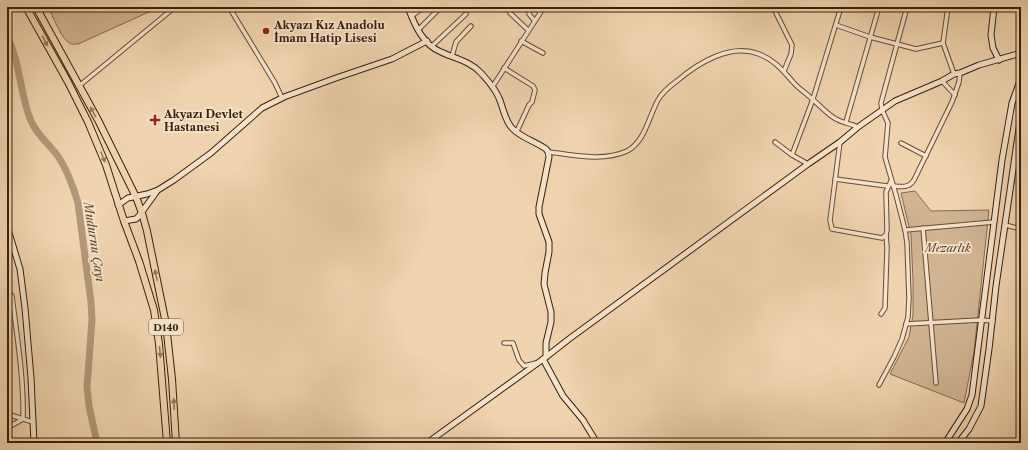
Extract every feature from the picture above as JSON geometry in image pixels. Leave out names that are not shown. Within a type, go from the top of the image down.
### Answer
[{"type":"highway","name":"D140","points":[[26,7],[68,82],[88,122],[106,165],[118,205],[139,261],[154,310],[159,344],[167,443]]},
{"type":"highway","name":"D140","points":[[36,7],[79,86],[136,197],[142,213],[166,324],[172,379],[176,443]]},
{"type":"street","points":[[79,86],[175,7]]},
{"type":"street","points":[[229,7],[275,83],[282,98]]},
{"type":"street","points":[[408,7],[418,30],[432,46],[440,52],[468,62],[480,71],[493,86],[499,97],[508,123],[512,129],[549,152],[597,157],[627,151],[635,145],[643,134],[658,99],[669,87],[690,70],[709,58],[730,52],[745,51],[759,54],[775,62],[794,84],[837,120],[858,127]]},
{"type":"street","points":[[411,16],[425,7]]},
{"type":"street","points":[[418,30],[441,7]]},
{"type":"street","points":[[493,86],[520,41],[544,7]]},
{"type":"street","points":[[773,7],[792,45],[791,54],[784,71]]},
{"type":"street","points":[[792,155],[813,99],[841,7]]},
{"type":"street","points":[[846,122],[879,7]]},
{"type":"street","points":[[879,385],[902,339],[906,324],[909,298],[907,243],[905,230],[885,157],[888,123],[882,110],[881,103],[907,7]]},
{"type":"street","points":[[893,186],[911,185],[955,95],[957,74],[943,44],[948,7]]},
{"type":"street","points":[[994,7],[991,35],[993,48],[999,60]]},
{"type":"street","points":[[530,10],[529,14],[534,20]]},
{"type":"street","points":[[510,13],[528,30]]},
{"type":"street","points":[[432,46],[466,14]]},
{"type":"street","points":[[836,25],[896,45],[916,49],[943,44]]},
{"type":"street","points":[[452,56],[456,42],[471,26]]},
{"type":"street","points":[[118,205],[128,198],[158,190],[174,180],[211,153],[262,108],[282,98],[336,78],[392,60],[427,41]]},
{"type":"street","points":[[520,41],[543,53]]},
{"type":"street","points":[[427,443],[895,101],[979,65],[1021,53]]},
{"type":"street","points":[[504,68],[533,86],[535,90],[532,102],[517,131]]},
{"type":"street","points":[[946,442],[968,409],[972,395],[1002,160],[1012,103],[1021,78]]},
{"type":"street","points":[[942,81],[955,95]]},
{"type":"street","points":[[958,443],[969,429],[980,406],[1021,115]]},
{"type":"street","points":[[775,142],[792,155],[808,164]]},
{"type":"street","points":[[840,142],[830,220],[832,229],[882,238],[886,235]]},
{"type":"street","points":[[901,143],[926,156]]},
{"type":"street","points":[[549,152],[539,206],[539,214],[549,242],[550,252],[544,284],[551,312],[551,322],[546,343],[545,358],[563,396],[583,420],[597,443]]},
{"type":"street","points":[[835,179],[887,186]]},
{"type":"street","points":[[881,314],[885,308],[887,248],[886,192],[887,186],[891,181]]},
{"type":"street","points":[[124,221],[136,219],[158,190]]},
{"type":"street","points":[[905,230],[994,222]]},
{"type":"street","points":[[1005,225],[1021,229]]},
{"type":"street","points":[[7,226],[20,269],[25,308],[34,443]]},
{"type":"street","points":[[923,228],[936,383]]},
{"type":"street","points":[[7,291],[12,296],[20,356],[23,419]]},
{"type":"street","points":[[906,324],[982,320],[993,321]]},
{"type":"street","points":[[504,343],[513,343],[524,366],[536,363]]},
{"type":"street","points":[[7,414],[33,422]]},
{"type":"street","points":[[7,428],[23,419]]},
{"type":"green space","points":[[48,7],[160,7],[78,44],[71,44],[62,35]]},
{"type":"green space","name":"Mezarlık","points":[[915,191],[931,211],[989,210],[974,352],[964,403],[890,374],[909,337],[913,315],[911,235],[901,193]]},
{"type":"waterway","name":"Mudurnu Çayı","points":[[7,35],[15,57],[25,102],[31,121],[36,131],[57,155],[64,166],[78,203],[92,320],[87,387],[89,406],[97,443]]},
{"type":"place","name":"Akyazı Kız Anadolu İmam Hatip Lisesi","points":[[266,31]]},
{"type":"place","name":"Akyazı Devlet Hastanesi","points":[[155,120]]}]
